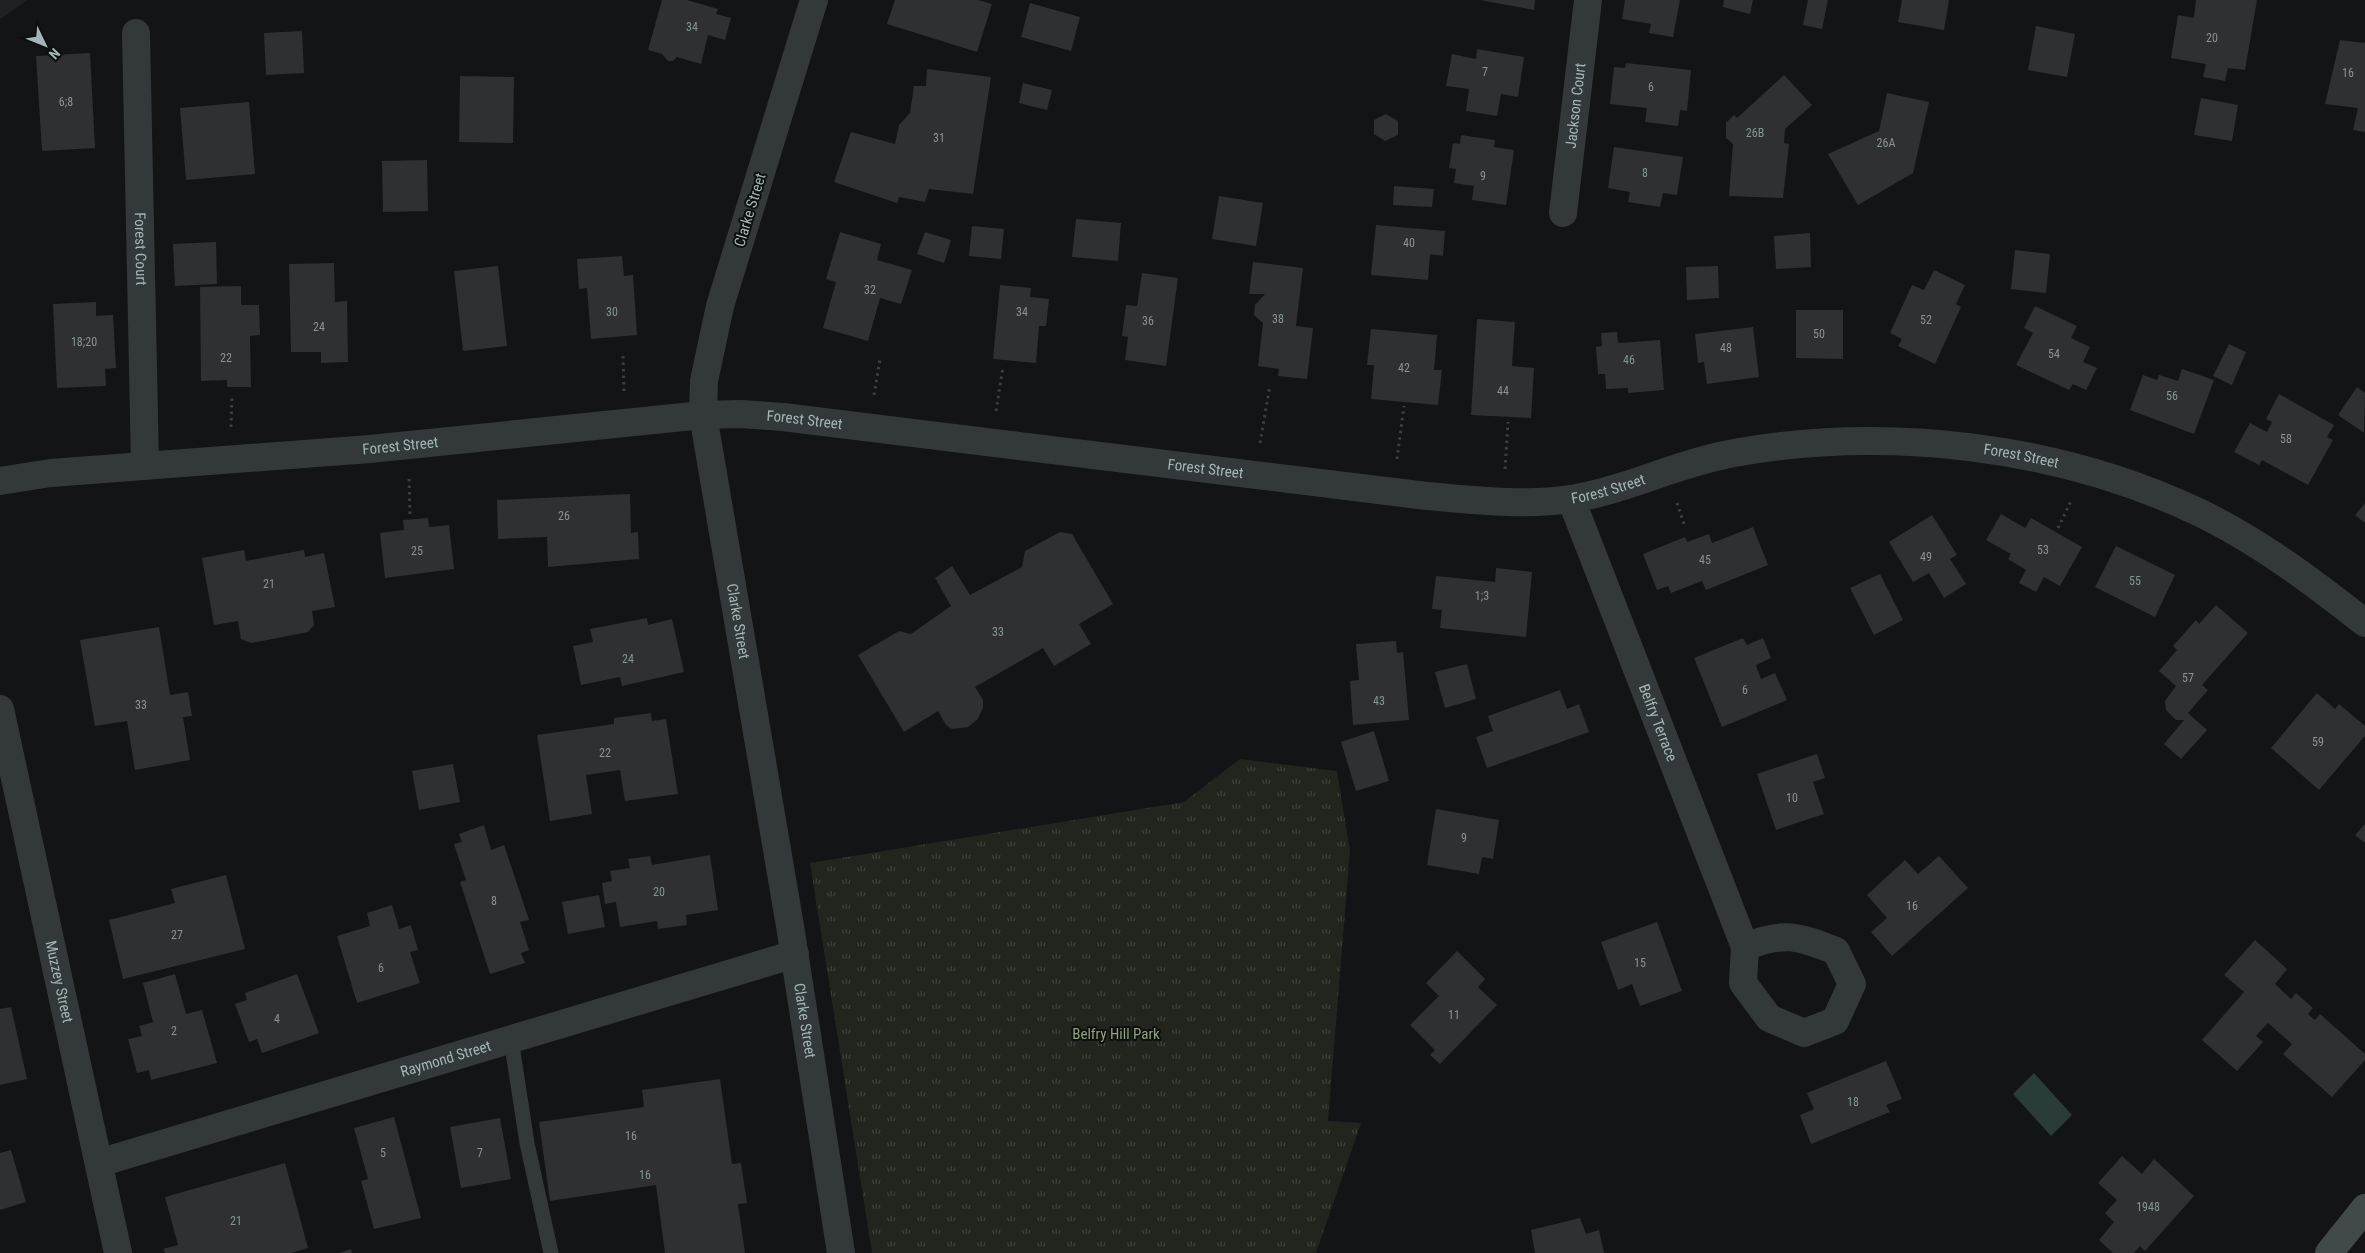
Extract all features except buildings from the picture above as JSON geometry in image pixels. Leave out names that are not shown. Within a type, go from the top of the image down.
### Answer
[{"type":"main road","points":[[2329,1253],[2365,1208]]},
{"type":"street","name":"Clarke Street","points":[[814,0],[720,306],[704,381],[703,415],[794,954],[841,1253]]},
{"type":"street","name":"Jackson Court","points":[[1563,214],[1588,0]]},
{"type":"street","name":"Forest Court","points":[[136,33],[145,465]]},
{"type":"street","name":"Forest Street","points":[[0,482],[51,473],[370,449],[703,415],[741,414],[783,417],[1427,496],[1525,501],[1571,499],[1616,487],[1666,470],[1732,453],[1804,443],[1836,441],[1913,442],[1982,448],[2051,462],[2126,482],[2197,511],[2262,549],[2323,590],[2365,623]]},
{"type":"street","name":"Belfry Terrace","points":[[1571,499],[1745,947]]},
{"type":"street","name":"Muzzey Street","points":[[0,709],[118,1253]]},
{"type":"street","name":"Raymond Street","points":[[99,1163],[794,954]]},
{"type":"lane","points":[[511,1039],[527,1143],[550,1253]]},
{"type":"path","points":[[623,356],[624,399]]},
{"type":"path","points":[[873,403],[880,359]]},
{"type":"path","points":[[995,416],[1002,367]]},
{"type":"path","points":[[1259,446],[1270,385]]},
{"type":"path","points":[[231,430],[232,395]]},
{"type":"path","points":[[1397,462],[1404,406]]},
{"type":"path","points":[[1505,469],[1508,422]]},
{"type":"path","points":[[409,471],[410,516]]},
{"type":"path","points":[[1675,498],[1684,524]]},
{"type":"path","points":[[2058,528],[2071,501]]},
{"type":"shaded area","points":[[0,0],[28,0],[0,19]]},
{"type":"shaded area","points":[[2034,1073],[2072,1115],[2051,1136],[2013,1094]]},
{"type":"green space","name":"Belfry Hill Park","points":[[1240,759],[1337,771],[1350,851],[1328,1121],[1361,1123],[1316,1253],[872,1253],[810,863],[1184,802]]}]
